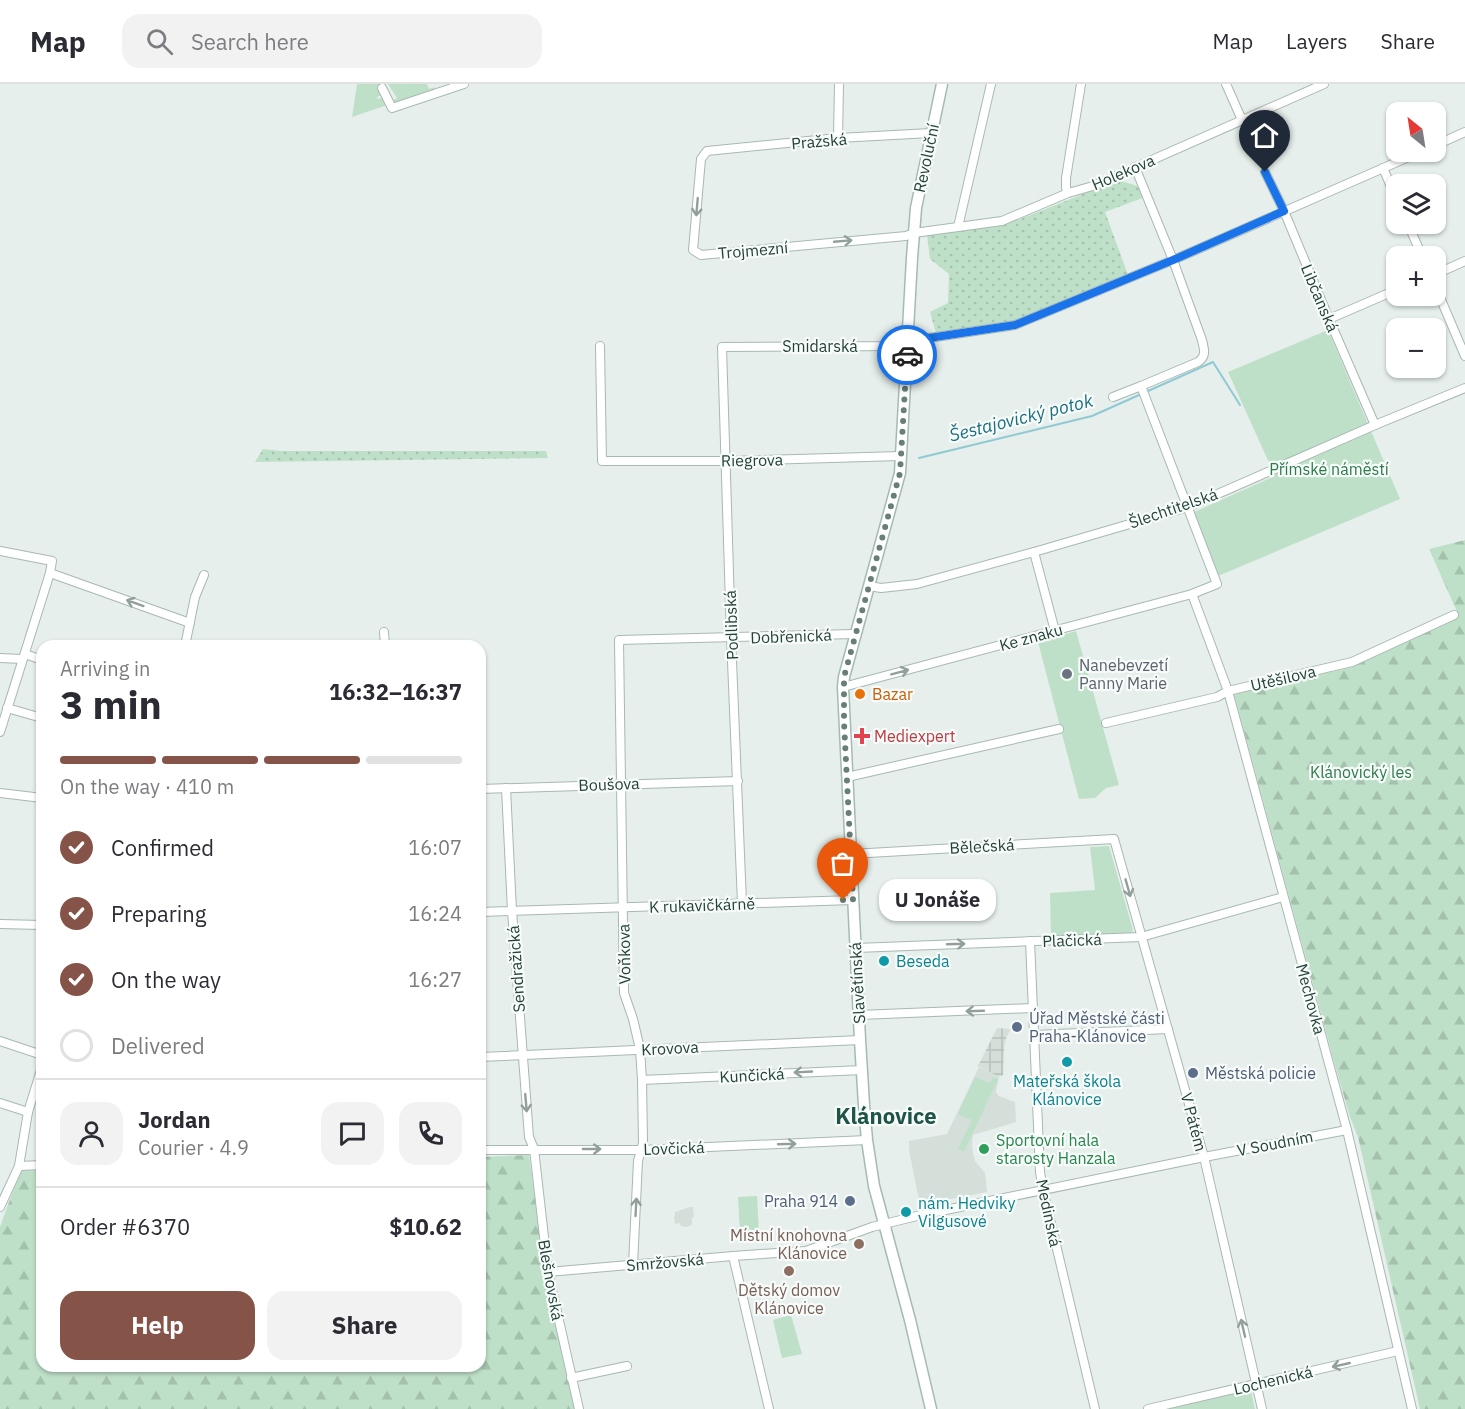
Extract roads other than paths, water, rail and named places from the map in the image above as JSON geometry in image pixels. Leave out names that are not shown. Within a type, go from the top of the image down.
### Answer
[{"type":"street","points":[[382,88],[392,108],[438,88],[465,84]]},
{"type":"street","points":[[838,138],[839,84]]},
{"type":"street","name":"Revoluční","points":[[914,233],[919,193],[942,84]]},
{"type":"street","points":[[958,227],[991,84]]},
{"type":"street","points":[[1068,193],[1066,178],[1081,84]]},
{"type":"street","points":[[1226,84],[1242,120]]},
{"type":"street","name":"Holekova","points":[[914,233],[1002,221],[1068,193],[1093,186],[1324,84]]},
{"type":"street","points":[[1446,141],[1465,132]]},
{"type":"street","name":"Pražská","points":[[706,151],[838,138],[931,133]]},
{"type":"street","name":"Trojmezní","points":[[706,151],[701,159],[693,250],[701,255],[906,236],[914,233]]},
{"type":"street","name":"Smidarská","points":[[722,347],[908,346],[922,339],[1015,325],[1173,260],[1397,162]]},
{"type":"street","points":[[1113,397],[1143,392],[1200,361],[1205,353],[1173,260],[1135,167]]},
{"type":"street","points":[[1383,168],[1386,175]]},
{"type":"street","name":"Libčanská","points":[[1265,172],[1284,211],[1375,425]]},
{"type":"street","name":"Slavětínská","points":[[914,233],[900,473],[855,634],[843,687],[855,948],[867,1140],[874,1186],[931,1409]]},
{"type":"street","points":[[1446,270],[1465,261]]},
{"type":"street","points":[[1329,320],[1386,294]]},
{"type":"street","points":[[1444,306],[1465,356]]},
{"type":"street","name":"Riegrova","points":[[600,346],[602,461],[725,461],[901,456]]},
{"type":"street","name":"Podlibská","points":[[722,347],[742,903]]},
{"type":"street","name":"Šlechtitelská","points":[[869,586],[881,588],[917,584],[1188,507],[1465,388]]},
{"type":"street","points":[[1143,392],[1188,507]]},
{"type":"street","name":"Ke znaku","points":[[843,687],[1192,594],[1217,584],[1188,507]]},
{"type":"street","points":[[0,552],[52,561],[0,732]]},
{"type":"street","points":[[1034,552],[1055,631]]},
{"type":"street","points":[[50,573],[190,623]]},
{"type":"street","points":[[186,640],[195,597],[204,575]]},
{"type":"street","name":"Mechovka","points":[[1192,594],[1228,691],[1347,1130],[1412,1409]]},
{"type":"street","name":"Utěšilova","points":[[1106,723],[1352,662],[1454,615]]},
{"type":"street","points":[[384,632],[385,640]]},
{"type":"street","name":"Dobřenická","points":[[619,640],[855,634]]},
{"type":"street","name":"Voňkova","points":[[619,640],[624,993],[640,1049],[642,1080],[643,1143],[638,1161],[633,1265]]},
{"type":"street","points":[[0,658],[36,659]]},
{"type":"street","points":[[7,708],[36,716]]},
{"type":"street","points":[[847,777],[1059,729]]},
{"type":"street","name":"Boušova","points":[[486,789],[738,781]]},
{"type":"street","name":"Sendražická","points":[[506,788],[512,911],[529,1137],[534,1149]]},
{"type":"street","points":[[0,793],[36,797]]},
{"type":"street","name":"Bělečská","points":[[851,854],[1114,839]]},
{"type":"street","name":"V Pátém","points":[[1114,839],[1204,1157],[1262,1409]]},
{"type":"street","name":"Plačická","points":[[855,948],[1141,938],[1283,897]]},
{"type":"street","name":"K rukavičkárně","points":[[486,912],[853,900]]},
{"type":"street","points":[[0,924],[36,926]]},
{"type":"street","name":"Medinská","points":[[1030,942],[1040,1172],[1095,1409]]},
{"type":"street","points":[[859,1015],[1033,1008]]},
{"type":"street","points":[[1035,1035],[1168,1029]]},
{"type":"street","name":"Krovova","points":[[486,1057],[860,1040]]},
{"type":"street","points":[[0,1041],[36,1053]]},
{"type":"street","name":"Kunčická","points":[[642,1080],[862,1070]]},
{"type":"street","points":[[0,1207],[19,1166],[28,1112],[36,1087]]},
{"type":"street","points":[[0,1103],[28,1112]]},
{"type":"street","name":"V Soudním","points":[[885,1224],[1204,1157],[1347,1130]]},
{"type":"street","name":"Lovčická","points":[[486,1150],[642,1150],[867,1140]]},
{"type":"street","name":"Blešnovská","points":[[534,1149],[548,1272],[579,1409]]},
{"type":"street","points":[[19,1166],[36,1165]]},
{"type":"street","name":"Smržovská","points":[[548,1272],[806,1251],[885,1224]]},
{"type":"street","points":[[733,1256],[769,1409]]},
{"type":"street","name":"Lochenická","points":[[1148,1409],[1398,1351]]},
{"type":"street","points":[[572,1378],[627,1366]]},
{"type":"waterway","name":"Šestajovický potok","points":[[919,458],[1092,416],[1213,362],[1240,405]]},
{"type":"place","name":"Nanebevzetí Panny Marie","points":[[1067,674]]},
{"type":"place","name":"Bazar","points":[[860,694]]},
{"type":"place","name":"Mediexpert","points":[[862,736]]},
{"type":"place","name":"U Jonáše","points":[[843,900]]},
{"type":"place","name":"Beseda","points":[[884,961]]},
{"type":"place","name":"Úřad Městské části Praha-Klánovice","points":[[1017,1027]]},
{"type":"place","name":"Mateřská škola Klánovice","points":[[1067,1062]]},
{"type":"place","name":"Městská policie","points":[[1193,1073]]},
{"type":"place","name":"Sportovní hala starosty Hanzala","points":[[984,1149]]},
{"type":"place","name":"Praha 914","points":[[850,1201]]},
{"type":"place","name":"nám. Hedviky Vilgusové","points":[[906,1212]]},
{"type":"place","name":"Místní knohovna Klánovice","points":[[859,1244]]},
{"type":"place","name":"Dětský domov Klánovice","points":[[789,1271]]},
{"type":"district","name":"Klánovice","points":[[886,1116]]},
{"type":"park label","name":"Přímské náměstí","points":[[1329,469]]},
{"type":"park label","name":"Klánovický les","points":[[1361,772]]}]
